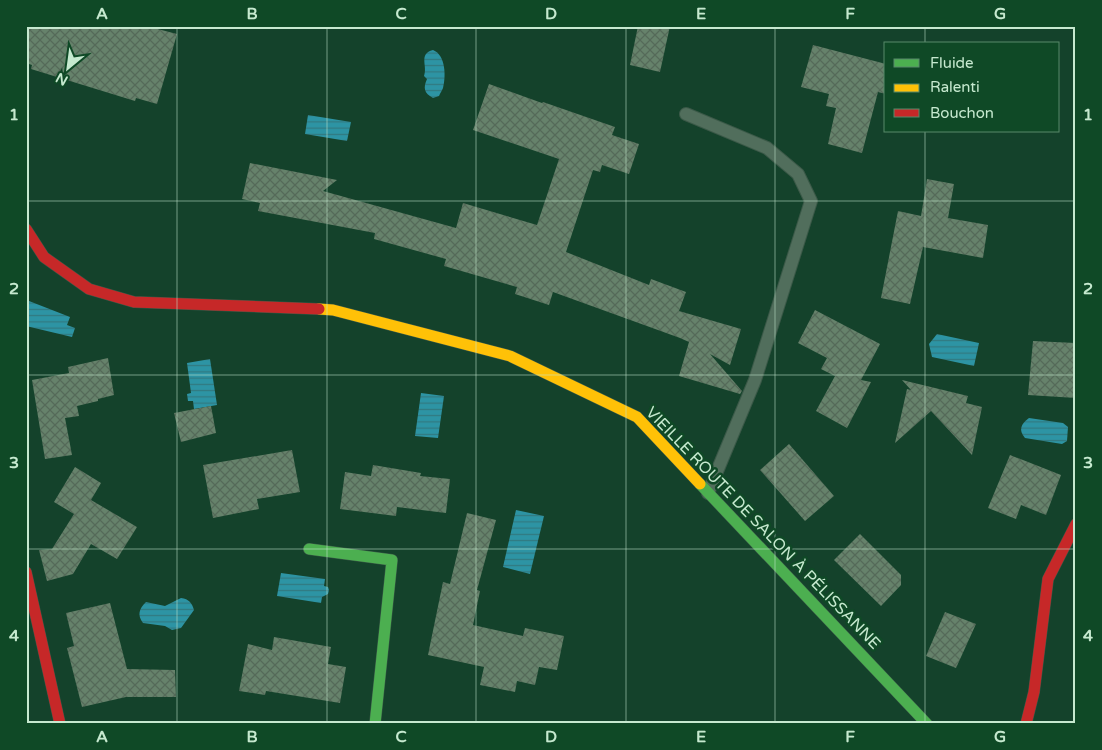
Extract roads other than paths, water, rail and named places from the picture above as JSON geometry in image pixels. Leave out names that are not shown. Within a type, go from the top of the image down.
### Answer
[{"type":"street","name":"VIEILLE ROUTE DE SALON À PÉLISSANNE","points":[[26,230],[44,257],[89,289],[134,302],[333,310],[510,356],[637,417],[927,724]]},
{"type":"street","points":[[1026,724],[1034,692],[1048,579],[1076,524]]},
{"type":"street","points":[[309,549],[392,560],[375,724]]},
{"type":"street","points":[[26,572],[60,724]]},
{"type":"lane","points":[[686,114],[766,148],[798,174],[811,201],[754,380],[708,493]]},
{"type":"water","points":[[433,50],[443,61],[445,72],[443,89],[439,96],[433,98],[425,90],[427,79],[424,76],[426,54]]},
{"type":"water","points":[[308,115],[351,122],[347,141],[305,134]]},
{"type":"water","points":[[29,301],[70,317],[67,325],[75,328],[72,337],[26,326],[26,310]]},
{"type":"water","points":[[937,334],[979,343],[974,366],[932,357],[929,344]]},
{"type":"water","points":[[210,359],[217,405],[194,409],[193,401],[188,401],[187,394],[191,393],[187,363]]},
{"type":"water","points":[[421,393],[444,396],[438,438],[415,436]]},
{"type":"water","points":[[1029,418],[1063,423],[1068,427],[1067,441],[1062,444],[1025,438],[1021,427]]},
{"type":"water","points":[[516,510],[544,516],[530,574],[503,567]]},
{"type":"water","points":[[281,573],[325,579],[324,586],[328,587],[328,594],[322,597],[321,603],[277,596]]},
{"type":"water","points":[[181,598],[190,602],[194,610],[181,628],[172,630],[165,626],[143,623],[141,620],[140,612],[146,602],[165,606]]}]
